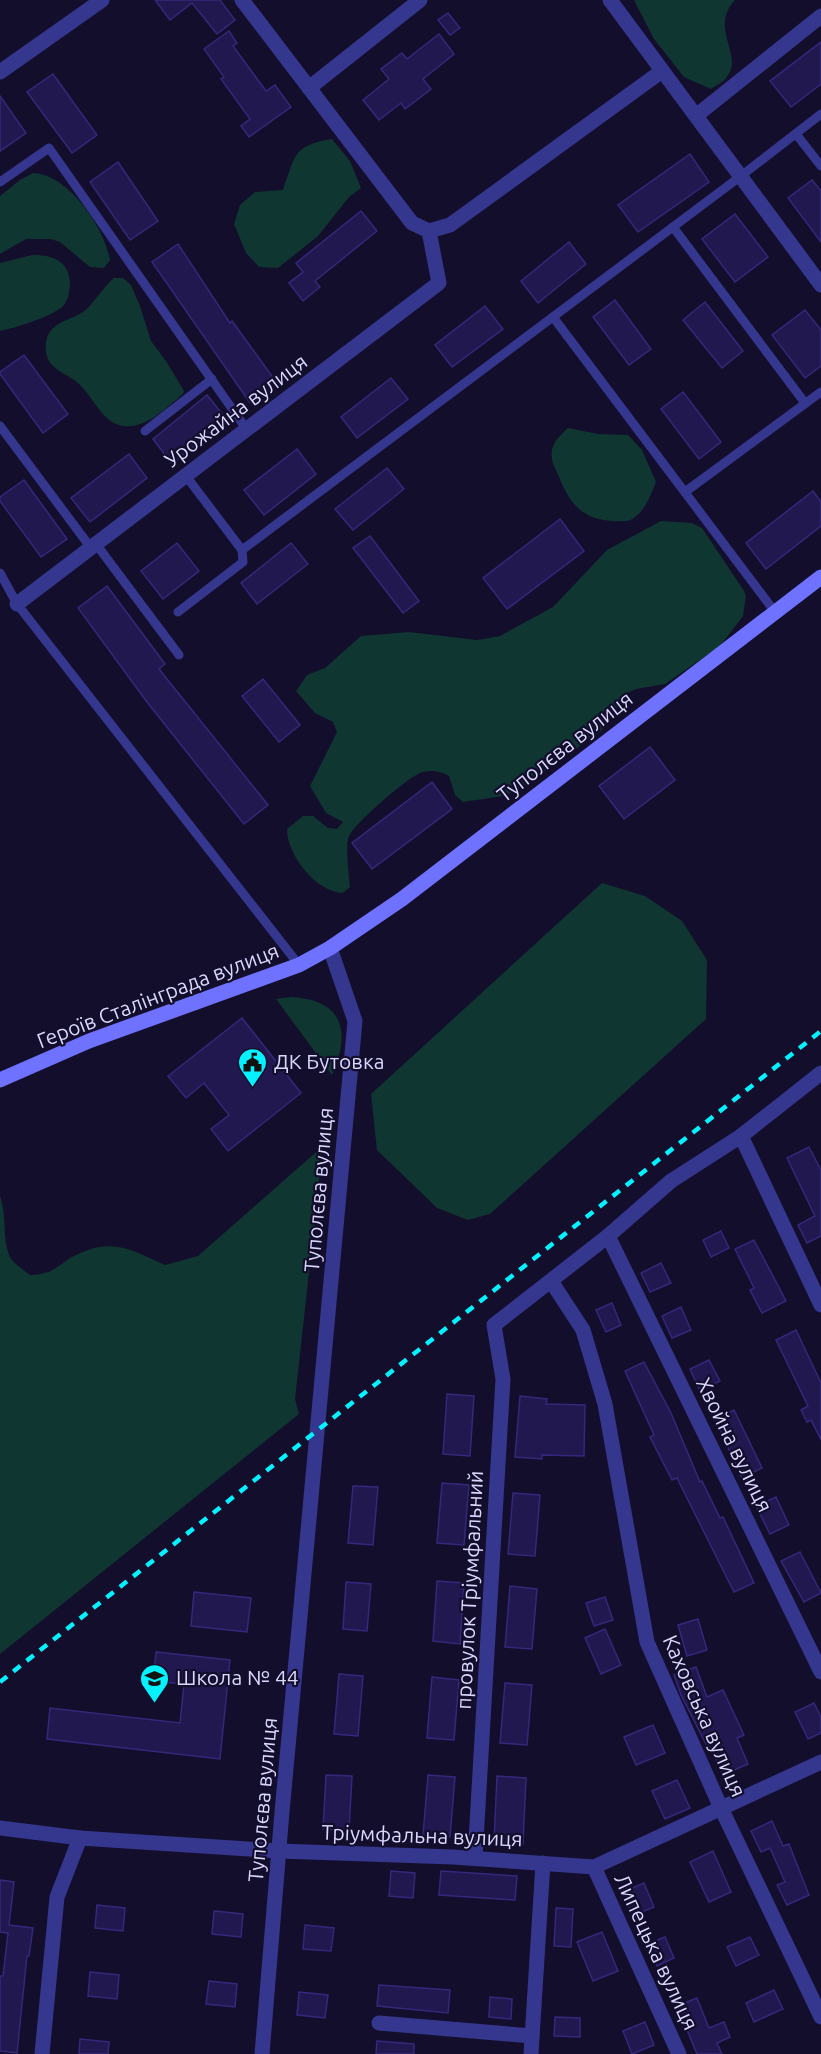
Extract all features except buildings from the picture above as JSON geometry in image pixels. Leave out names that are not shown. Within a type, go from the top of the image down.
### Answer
[{"type":"main road","name":"Туполєва вулиця","points":[[330,948],[402,899],[821,577]]},
{"type":"main road","name":"Героїв Сталінграда вулиця","points":[[0,1080],[89,1041],[299,965],[330,948]]},
{"type":"street","points":[[0,72],[102,0]]},
{"type":"street","points":[[242,0],[412,223],[429,231],[450,225],[662,71]]},
{"type":"street","points":[[309,88],[420,0]]},
{"type":"street","points":[[610,0],[821,285]]},
{"type":"street","points":[[697,115],[821,16]]},
{"type":"street","name":"Урожайна вулиця","points":[[18,604],[439,283],[429,231]]},
{"type":"street","name":"Туполєва вулиця","points":[[262,2054],[355,1021],[330,948]]},
{"type":"street","points":[[551,1281],[608,1236],[671,1181],[741,1136],[821,1073]]},
{"type":"street","points":[[741,1136],[821,1305]]},
{"type":"street","name":"Хвойна вулиця","points":[[608,1236],[821,1672]]},
{"type":"street","name":"провулок Тріумфальний","points":[[476,1858],[503,1379],[494,1325],[551,1281]]},
{"type":"street","name":"Каховська вулиця","points":[[551,1281],[583,1330],[605,1404],[647,1642],[721,1808],[821,2017]]},
{"type":"street","name":"Тріумфальна вулиця","points":[[0,1828],[80,1838],[279,1851],[476,1858],[594,1867],[821,1762]]},
{"type":"street","points":[[42,2054],[57,1897],[80,1838]]},
{"type":"street","points":[[531,2054],[543,1863]]},
{"type":"street","name":"Липецька вулиця","points":[[594,1867],[680,2054]]},
{"type":"street","points":[[379,2023],[532,2036]]},
{"type":"lane","points":[[242,550],[821,114]]},
{"type":"lane","points":[[796,134],[821,166]]},
{"type":"lane","points":[[0,182],[50,147],[247,430]]},
{"type":"lane","points":[[673,227],[805,403]]},
{"type":"lane","points":[[554,317],[775,612]]},
{"type":"lane","points":[[145,431],[212,379]]},
{"type":"lane","points":[[685,492],[821,392]]},
{"type":"lane","points":[[0,426],[179,655]]},
{"type":"lane","points":[[178,612],[243,562],[242,550],[186,476]]},
{"type":"lane","points":[[0,573],[18,604],[299,965]]},
{"type":"green space","points":[[634,0],[735,0],[725,21],[732,61],[731,70],[726,78],[711,89],[684,77],[654,39]]},
{"type":"green space","points":[[332,139],[350,161],[361,188],[349,197],[318,236],[278,268],[259,267],[246,253],[234,224],[240,205],[255,192],[283,190],[297,154],[309,145]]},
{"type":"green space","points":[[33,173],[46,176],[59,183],[83,205],[107,247],[110,260],[104,268],[90,267],[60,242],[51,239],[26,239],[0,254],[0,196]]},
{"type":"green space","points":[[32,255],[54,258],[64,265],[70,286],[67,300],[62,307],[49,315],[0,331],[0,263]]},
{"type":"green space","points":[[114,278],[123,278],[131,285],[151,341],[184,391],[163,411],[148,421],[131,426],[116,424],[104,415],[78,383],[51,364],[46,352],[47,338],[53,328],[83,312]]},
{"type":"green space","points":[[568,428],[598,434],[628,435],[642,450],[656,482],[639,514],[624,521],[602,520],[585,513],[573,502],[563,487],[552,457],[554,443]]},
{"type":"green space","points":[[661,521],[692,523],[702,528],[744,591],[746,596],[743,616],[720,646],[665,684],[636,689],[627,693],[600,732],[521,788],[503,796],[463,802],[455,795],[449,776],[434,771],[418,774],[381,802],[349,836],[347,853],[350,887],[343,893],[333,891],[313,879],[292,850],[287,829],[303,816],[313,816],[328,828],[337,829],[343,822],[326,813],[310,786],[337,732],[333,722],[315,713],[296,691],[307,675],[325,668],[361,636],[409,632],[477,640],[500,636],[553,607],[607,550]]},
{"type":"green space","points":[[602,883],[645,896],[682,921],[707,960],[706,1019],[490,1214],[468,1220],[437,1208],[377,1150],[371,1094]]},
{"type":"green space","points":[[291,997],[309,999],[322,1004],[338,1021],[341,1045],[332,1075],[276,999]]},
{"type":"green space","points":[[323,1146],[295,1399],[299,1414],[0,1654],[0,1196],[9,1255],[15,1264],[30,1275],[51,1271],[76,1255],[89,1250],[111,1246],[132,1250],[165,1265],[198,1256]]},
{"type":"railway","points":[[0,1682],[821,1031]]},
{"type":"place","name":"ДК Бутовка","points":[[253,1088]]},
{"type":"place","name":"Школа № 44","points":[[155,1704]]}]
